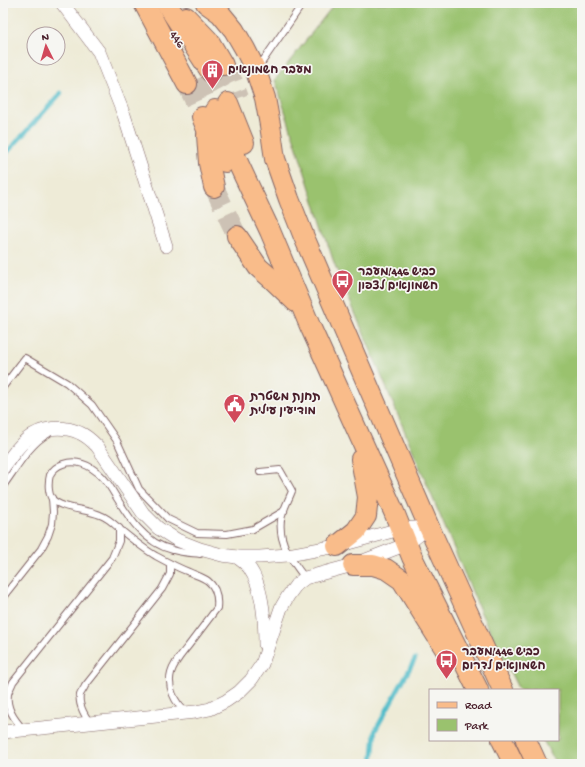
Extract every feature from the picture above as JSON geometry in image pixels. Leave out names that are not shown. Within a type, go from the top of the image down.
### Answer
[{"type":"main road","name":"446","points":[[144,3],[205,75]]},
{"type":"main road","name":"446","points":[[150,3],[184,51],[205,75]]},
{"type":"main road","name":"446","points":[[166,3],[205,75]]},
{"type":"main road","name":"446","points":[[172,3],[209,41],[205,75]]},
{"type":"main road","points":[[206,3],[220,13],[234,30],[256,71],[265,98],[275,159],[289,199],[429,527],[503,689]]},
{"type":"main road","points":[[218,111],[253,168],[272,222],[296,282],[310,326]]},
{"type":"main road","points":[[214,187],[209,163],[218,111]]},
{"type":"main road","points":[[218,111],[244,196],[310,326]]},
{"type":"main road","points":[[218,111],[239,165],[270,231],[310,326],[412,557],[478,689]]},
{"type":"main road","points":[[237,236],[258,267],[298,304]]},
{"type":"main road","points":[[337,546],[356,531],[366,516],[368,497],[354,426]]},
{"type":"main road","points":[[353,566],[373,565],[386,569],[402,580],[471,689]]},
{"type":"main road","points":[[502,741],[514,764]]},
{"type":"main road","points":[[526,741],[537,764]]},
{"type":"street","points":[[62,3],[99,52],[124,115],[166,246]]},
{"type":"street","points":[[3,468],[20,446],[28,438],[36,434],[48,429],[58,428],[80,433],[90,439],[97,446],[143,514],[158,528],[177,540],[200,549],[222,555],[260,557],[288,555],[404,536]]},
{"type":"street","points":[[3,732],[90,724],[210,709],[239,692],[251,680],[262,664],[281,608],[296,585],[305,578],[353,566],[404,536],[429,527]]},
{"type":"street","points":[[237,556],[251,570],[261,599],[265,627],[265,654]]},
{"type":"lane","points":[[256,71],[303,3]]},
{"type":"lane","points":[[3,387],[25,358],[67,383],[92,405],[117,441],[139,489],[168,519],[197,533],[226,534],[253,529],[284,511]]},
{"type":"lane","points":[[3,486],[19,463],[35,444],[58,428]]},
{"type":"lane","points":[[3,597],[41,549],[48,536],[52,524],[53,512],[52,498],[48,488],[49,477],[53,470],[69,462],[89,466],[99,474],[109,485],[135,525],[150,539],[162,547],[173,551],[186,553],[222,555]]},
{"type":"lane","points":[[260,472],[280,470],[292,491],[281,519],[281,535],[288,555],[305,578]]},
{"type":"lane","points":[[52,498],[58,504],[68,508],[84,510],[110,520],[142,547],[170,564],[208,581],[215,589],[218,599],[217,608],[175,662],[170,674],[170,687],[174,699],[180,708],[187,713]]},
{"type":"lane","points":[[24,730],[10,712],[8,694],[14,682],[112,558],[119,541],[119,528]]},
{"type":"lane","points":[[90,724],[83,714],[80,695],[85,686],[162,589],[170,574],[170,564]]},
{"type":"green space","points":[[335,3],[582,3],[582,764],[556,764],[544,741],[559,741],[559,689],[519,689],[481,613],[334,263],[275,80]]},
{"type":"waterway","points":[[3,157],[61,93]]},
{"type":"waterway","points":[[372,764],[375,731],[415,659]]},
{"type":"tunnel","points":[[223,65],[233,82],[239,98]]},
{"type":"tunnel","points":[[211,72],[228,103]]},
{"type":"tunnel","points":[[199,78],[215,110]]},
{"type":"tunnel","points":[[187,84],[202,117]]},
{"type":"tunnel","points":[[214,187],[237,236]]},
{"type":"place","name":"מעבר חשמונאים","points":[[213,90]]},
{"type":"place","name":"כביש 446/מעבר חשמונאים לצפון","points":[[343,300]]},
{"type":"place","name":"תחנת משטרת מודיעין עילית","points":[[234,424]]},
{"type":"place","name":"כביש 446/מעבר חשמונאים לדרום","points":[[447,680]]}]
